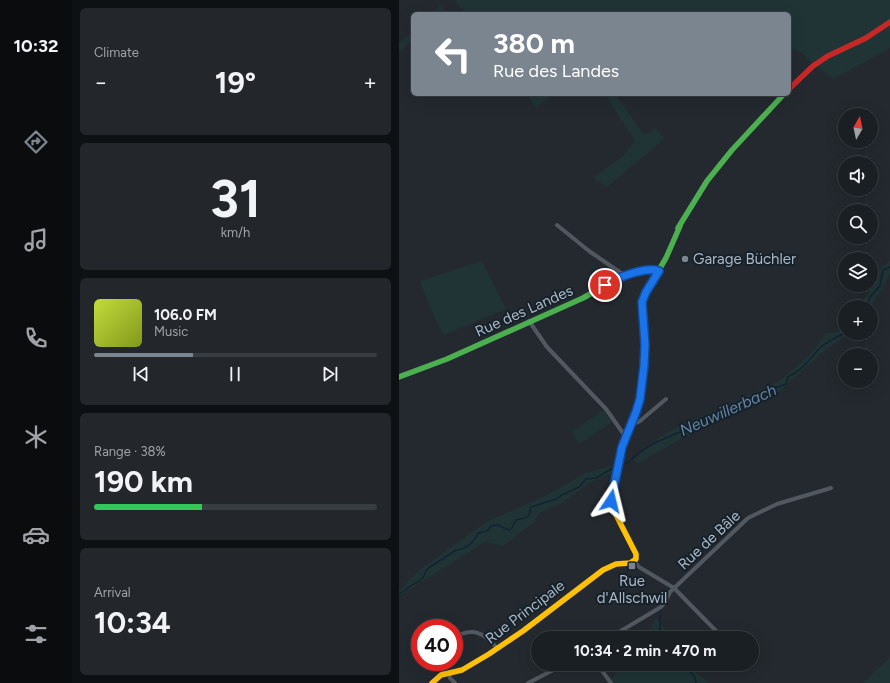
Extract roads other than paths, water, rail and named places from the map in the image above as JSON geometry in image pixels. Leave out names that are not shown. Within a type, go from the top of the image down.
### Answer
[{"type":"street","points":[[791,87],[813,66],[829,56],[866,38],[890,22]]},
{"type":"street","points":[[634,561],[636,559],[636,554],[616,517],[611,501],[625,436],[640,399],[645,345],[642,302],[646,292],[659,271],[680,226],[707,181],[751,128],[782,96]]},
{"type":"street","points":[[557,225],[589,251],[624,276]]},
{"type":"street","name":"Rue des Landes","points":[[399,377],[439,363],[585,297],[615,279],[653,270],[659,271]]},
{"type":"street","points":[[529,321],[547,347],[606,409],[625,436]]},
{"type":"street","points":[[630,426],[640,421],[666,400]]},
{"type":"street","name":"Rue de Bâle","points":[[634,561],[639,566],[674,588],[748,518],[781,502],[831,488]]},
{"type":"street","name":"Rue Principale","points":[[432,683],[437,677],[446,673],[458,672],[472,665],[603,570],[616,564],[630,563],[634,561]]},
{"type":"street","points":[[620,631],[661,606],[674,588],[716,631]]},
{"type":"street","points":[[463,634],[469,632],[479,633],[493,642],[497,648]]},
{"type":"street","points":[[528,683],[551,671]]},
{"type":"street","points":[[602,671],[611,683]]},
{"type":"street","points":[[446,673],[455,683]]},
{"type":"waterway","name":"Neuwillerbach","points":[[869,300],[880,286],[883,270],[890,267]]},
{"type":"waterway","name":"Neuwillerbach","points":[[623,465],[654,443],[680,432],[690,424],[708,415],[729,410],[738,404],[747,401],[750,397],[786,384],[788,377],[802,368],[821,347],[838,337]]},
{"type":"waterway","name":"Neuwillerbach","points":[[399,594],[423,578],[427,569],[456,550],[464,548],[470,544],[478,533],[487,531],[491,526],[497,525],[509,530],[512,528],[516,520],[525,518],[529,515],[531,507],[556,499],[579,487],[586,479],[596,478],[613,468]]},
{"type":"waterway","points":[[660,631],[661,609]]},
{"type":"waterway","points":[[689,671],[695,677],[696,683]]},
{"type":"place","name":"Garage Büchler","points":[[685,259]]},
{"type":"place","name":"Rue d'Allschwil","points":[[632,566]]}]
